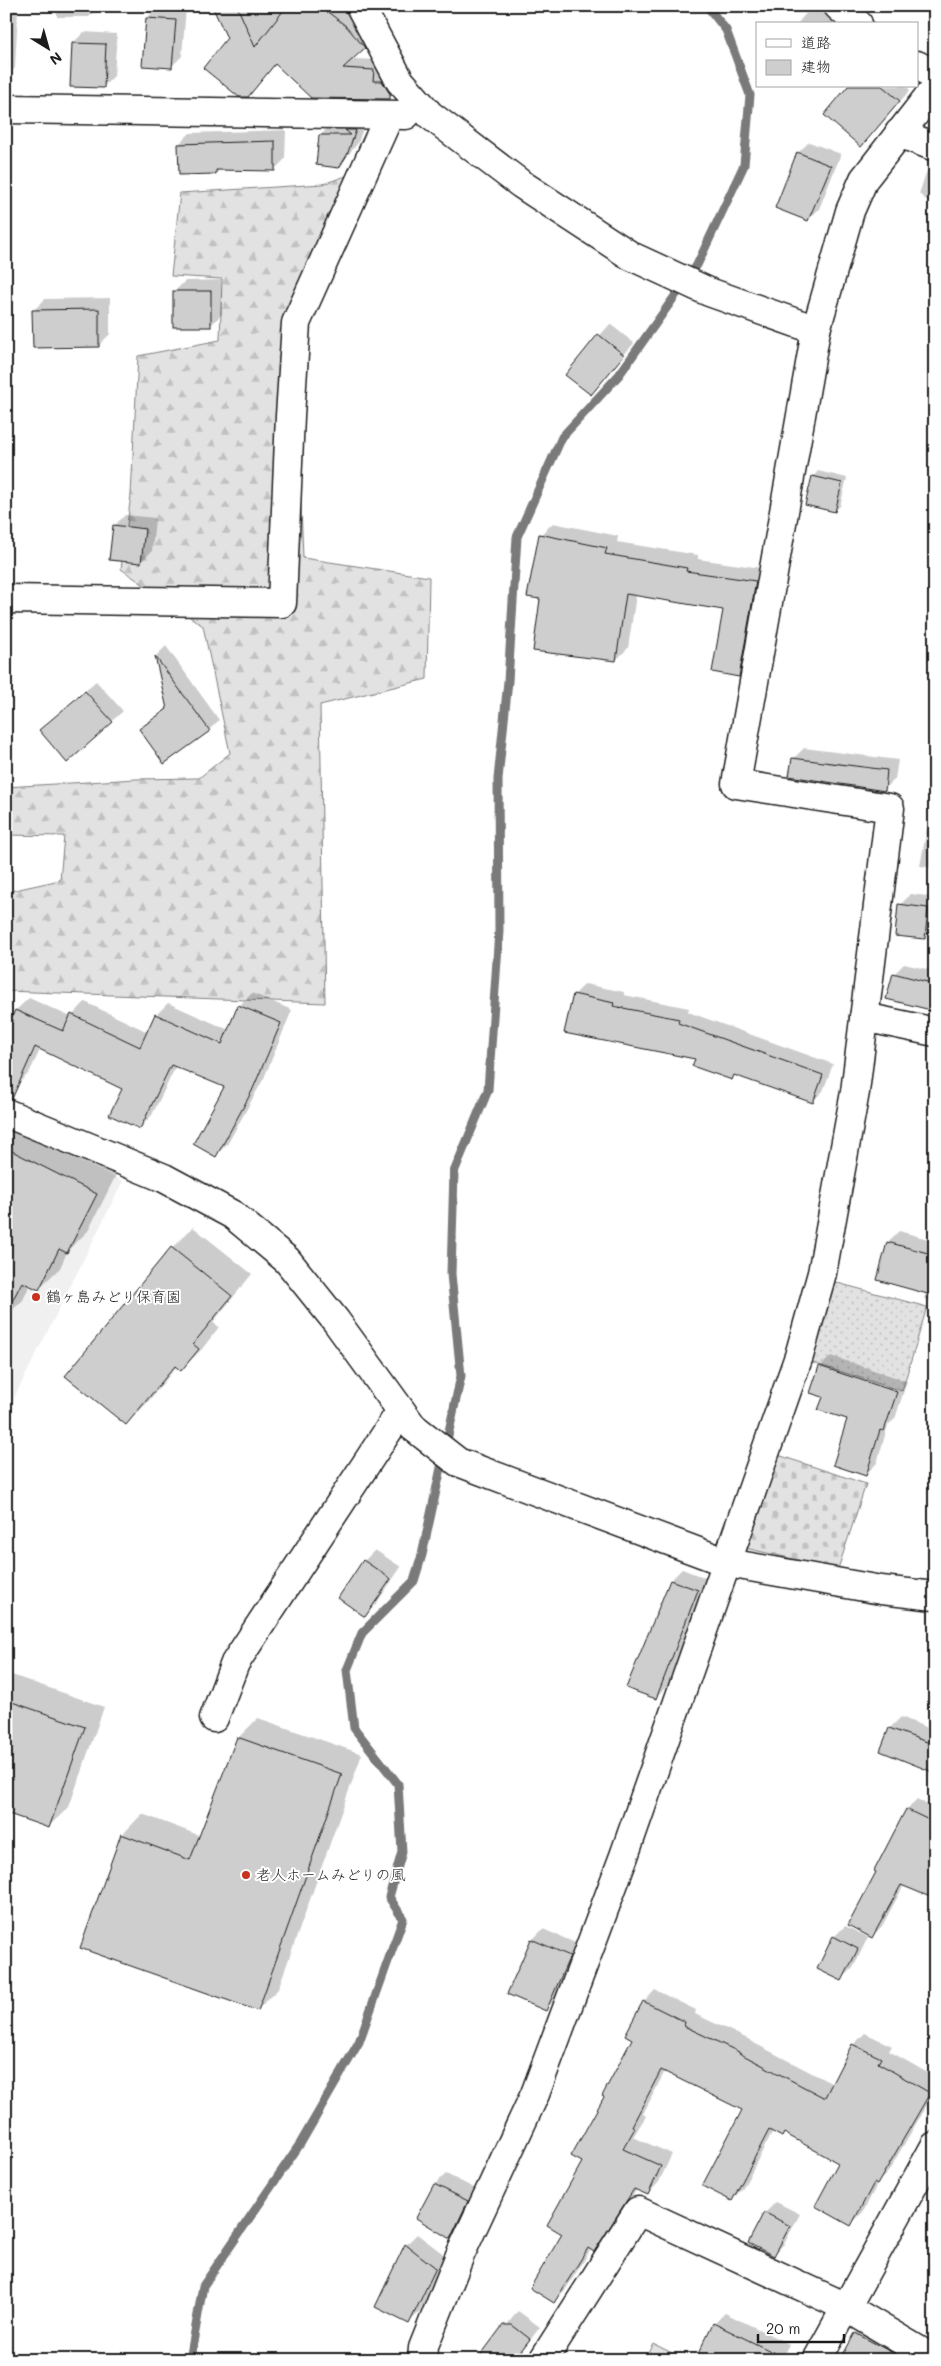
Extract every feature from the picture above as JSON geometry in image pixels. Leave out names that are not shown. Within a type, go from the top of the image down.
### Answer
[{"type":"street","points":[[360,6],[400,81],[430,115],[521,184],[631,256],[709,292],[816,330]]},
{"type":"street","points":[[838,6],[856,22]]},
{"type":"street","points":[[918,66],[935,75]]},
{"type":"street","points":[[422,2360],[423,2348],[460,2255],[535,2094],[624,1856],[800,1356],[822,1273],[855,1092],[890,808],[736,784],[816,330],[850,211],[864,179],[935,88]]},
{"type":"street","points":[[6,109],[389,116],[430,115]]},
{"type":"street","points":[[6,600],[282,603],[296,323],[389,116]]},
{"type":"street","points":[[899,132],[935,147]]},
{"type":"street","points":[[864,1017],[935,1032]]},
{"type":"street","points":[[6,1112],[164,1178],[232,1215],[287,1260],[336,1321],[413,1427],[458,1462],[728,1563],[881,1590],[935,1596]]},
{"type":"street","points":[[214,1718],[235,1663],[401,1411]]},
{"type":"street","points":[[816,2360],[844,2306],[935,2146]]},
{"type":"street","points":[[543,2360],[638,2211],[844,2306],[934,2360]]},
{"type":"shaded area","name":"鶴ヶ島みどり保育園","points":[[6,1128],[123,1181],[6,1414]]},
{"type":"green space","points":[[372,167],[306,326],[299,448],[303,558],[429,577],[427,679],[320,705],[325,1003],[6,991],[6,892],[60,880],[64,836],[6,835],[6,787],[136,779],[199,778],[230,753],[203,626],[121,569],[131,495],[138,356],[220,340],[222,279],[171,276],[180,193],[323,184]]},
{"type":"green space","points":[[830,1281],[927,1307],[902,1391],[810,1362]]},
{"type":"green space","points":[[775,1454],[866,1484],[838,1569],[745,1548]]},
{"type":"green space","points":[[654,2344],[686,2360],[645,2360]]},
{"type":"building","points":[[212,6],[237,6],[255,47],[287,6],[320,6],[346,26],[365,48],[343,68],[374,70],[373,81],[382,81],[390,94],[390,99],[311,98],[275,64],[248,97],[239,97],[203,68],[227,38]]},
{"type":"building","points":[[146,18],[176,20],[172,68],[142,66]]},
{"type":"building","points":[[72,43],[106,44],[104,88],[70,87]]},
{"type":"building","points":[[846,88],[884,88],[900,101],[861,147],[824,115]]},
{"type":"building","points":[[345,130],[356,130],[347,155],[339,168],[316,165],[319,135],[351,135]]},
{"type":"building","points":[[275,141],[275,171],[216,170],[216,174],[179,175],[178,144]]},
{"type":"building","points":[[797,152],[831,166],[808,221],[775,208]]},
{"type":"building","points":[[173,291],[211,291],[211,327],[173,327]]},
{"type":"building","points":[[99,309],[99,347],[33,348],[32,310]]},
{"type":"building","points":[[598,334],[624,355],[591,395],[565,375]]},
{"type":"building","points":[[812,476],[842,483],[835,512],[805,505]]},
{"type":"building","points":[[113,525],[145,529],[141,563],[109,560]]},
{"type":"building","points":[[539,534],[607,548],[605,554],[687,568],[686,571],[756,581],[739,677],[712,672],[723,610],[626,594],[616,661],[533,651],[540,599],[527,597]]},
{"type":"building","points":[[155,656],[210,731],[164,764],[139,729],[167,709]]},
{"type":"building","points":[[85,691],[113,722],[67,763],[39,730]]},
{"type":"building","points":[[792,758],[887,770],[885,791],[789,776]]},
{"type":"building","points":[[898,904],[928,908],[925,939],[895,936]]},
{"type":"building","points":[[893,973],[935,984],[935,995],[931,1010],[886,999]]},
{"type":"building","points":[[573,994],[614,1003],[613,1006],[679,1019],[678,1023],[823,1075],[813,1103],[734,1075],[732,1080],[692,1066],[695,1059],[564,1033]]},
{"type":"building","points":[[238,1005],[281,1023],[252,1091],[216,1157],[193,1144],[224,1087],[171,1065],[140,1129],[109,1115],[122,1089],[35,1047],[12,1099],[6,1098],[6,1030],[15,1010],[63,1031],[71,1014],[140,1047],[155,1014],[222,1044]]},
{"type":"building","points":[[6,1148],[97,1194],[67,1253],[59,1249],[39,1290],[22,1282],[6,1313]]},
{"type":"building","points":[[887,1242],[935,1255],[935,1296],[877,1280]]},
{"type":"building","points":[[171,1247],[232,1296],[193,1344],[199,1349],[181,1371],[175,1366],[126,1425],[65,1376]]},
{"type":"building","points":[[819,1366],[897,1392],[884,1431],[880,1430],[866,1476],[833,1465],[847,1419],[818,1410],[823,1397],[810,1393]]},
{"type":"building","points":[[363,1560],[391,1579],[365,1617],[338,1598]]},
{"type":"building","points":[[670,1580],[698,1590],[656,1699],[626,1688]]},
{"type":"building","points":[[6,1700],[85,1727],[49,1828],[6,1813]]},
{"type":"building","points":[[889,1728],[935,1745],[935,1773],[880,1751]]},
{"type":"building","name":"老人ホームみどりの風","points":[[237,1737],[342,1774],[258,2011],[80,1948],[121,1834],[190,1860]]},
{"type":"building","points":[[906,1809],[935,1823],[935,1899],[901,1885],[872,1938],[848,1925]]},
{"type":"building","points":[[833,1936],[858,1949],[842,1981],[817,1969]]},
{"type":"building","points":[[531,1939],[570,1956],[546,2011],[507,1994]]},
{"type":"building","points":[[643,2001],[685,2022],[684,2026],[739,2052],[823,2097],[825,2097],[852,2044],[881,2058],[878,2063],[930,2093],[877,2185],[874,2183],[851,2226],[815,2206],[838,2163],[784,2133],[782,2137],[769,2130],[732,2201],[702,2186],[742,2110],[661,2070],[632,2126],[635,2128],[623,2149],[661,2166],[648,2195],[634,2189],[594,2252],[588,2248],[554,2303],[530,2288],[562,2234],[547,2225],[582,2162],[571,2156],[604,2097],[602,2096],[632,2039],[625,2035]]},
{"type":"building","points":[[434,2184],[468,2201],[450,2239],[416,2218]]},
{"type":"building","points":[[764,2212],[790,2226],[774,2256],[748,2243]]},
{"type":"building","points":[[405,2244],[436,2268],[409,2324],[375,2307]]},
{"type":"building","points":[[713,2323],[789,2360],[695,2360]]},
{"type":"building","points":[[503,2325],[512,2325],[530,2339],[514,2360],[477,2360]]},
{"type":"building","points":[[855,2333],[893,2353],[904,2360],[840,2360]]},
{"type":"waterway","points":[[190,2360],[203,2286],[300,2144],[359,2042],[403,1919],[389,1897],[402,1852],[398,1784],[354,1728],[347,1670],[362,1633],[414,1581],[422,1555],[461,1376],[451,1274],[454,1172],[488,1090],[499,931],[498,779],[508,681],[517,537],[562,437],[619,375],[697,265],[744,165],[750,95],[726,30],[707,6]]},
{"type":"place","name":"鶴ヶ島みどり保育園","points":[[36,1297]]},
{"type":"place","name":"老人ホームみどりの風","points":[[246,1875]]}]
